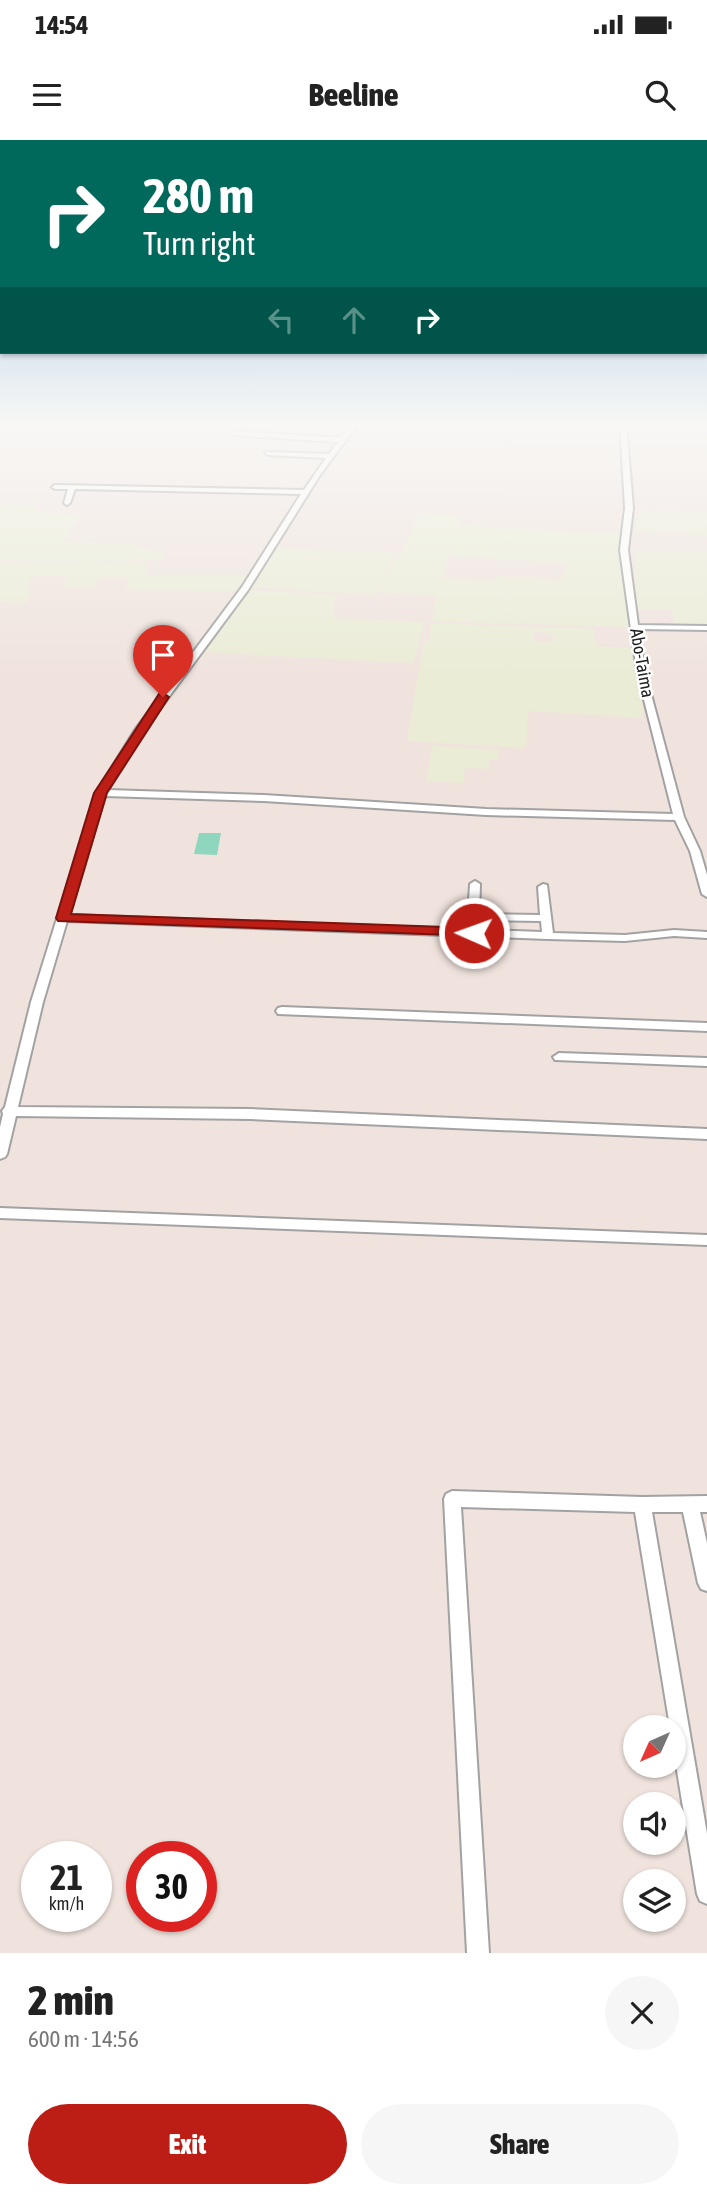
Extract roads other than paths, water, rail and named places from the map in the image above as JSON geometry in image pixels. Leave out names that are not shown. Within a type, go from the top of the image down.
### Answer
[{"type":"street","points":[[0,1154],[8,1111],[37,1002],[100,793],[163,697],[245,588],[297,508]]},
{"type":"street","name":"Abo-Taima","points":[[629,508],[624,550],[640,673],[680,817],[695,851],[707,894]]},
{"type":"street","points":[[636,627],[707,628]]},
{"type":"street","points":[[100,793],[341,802],[486,812],[680,817]]},
{"type":"street","points":[[474,933],[475,884]]},
{"type":"street","points":[[543,887],[548,936]]},
{"type":"street","points":[[473,916],[546,918]]},
{"type":"street","points":[[63,918],[548,936],[625,938],[674,933],[707,935]]},
{"type":"street","points":[[282,1011],[707,1027]]},
{"type":"street","points":[[559,1057],[707,1062]]},
{"type":"street","points":[[8,1111],[250,1114],[707,1134]]},
{"type":"street","points":[[0,1213],[707,1240]]},
{"type":"street","points":[[478,1953],[452,1499],[642,1505],[699,1504],[707,1583]]},
{"type":"street","points":[[642,1505],[707,1894]]}]
